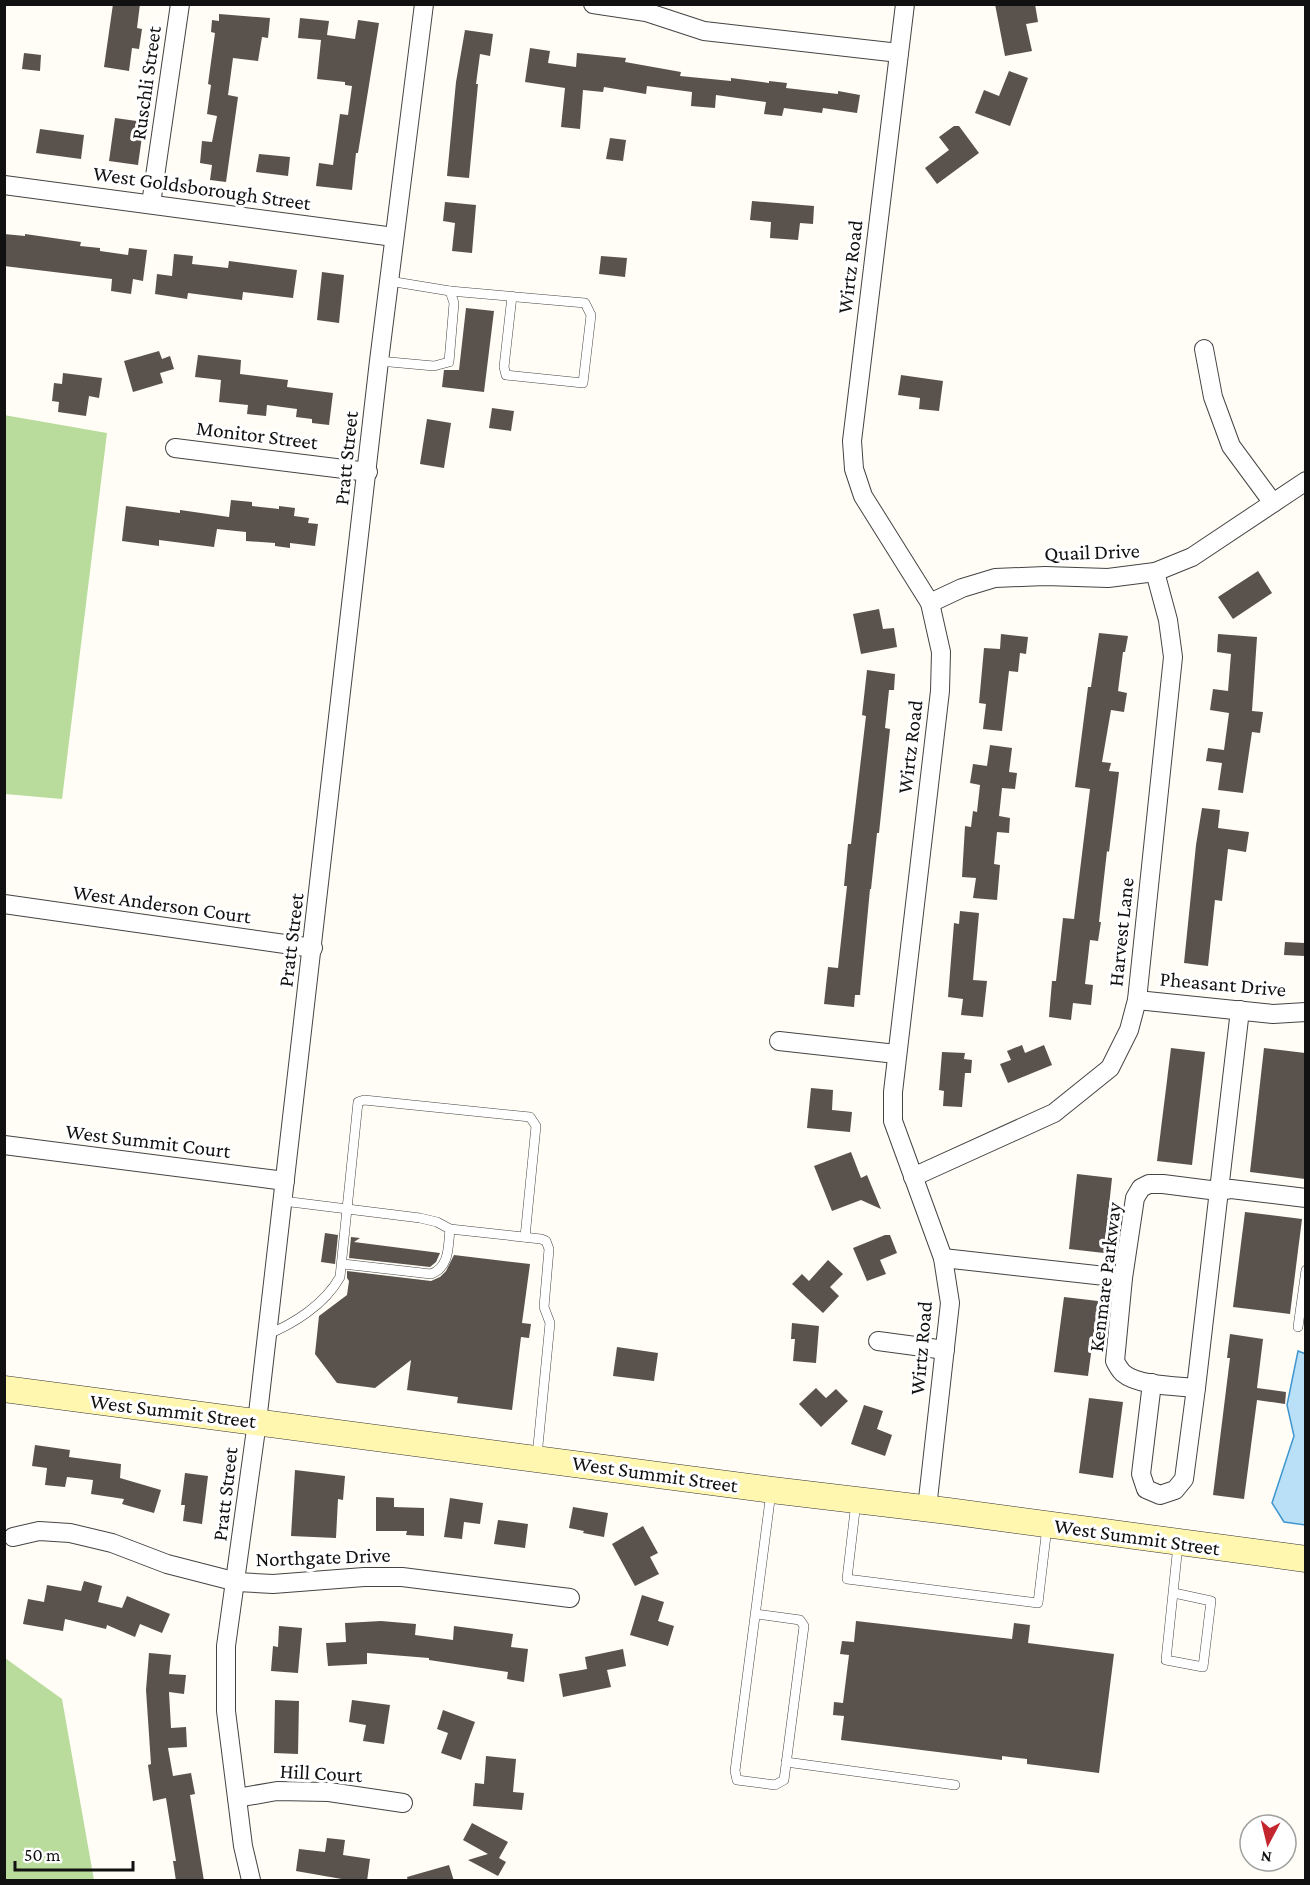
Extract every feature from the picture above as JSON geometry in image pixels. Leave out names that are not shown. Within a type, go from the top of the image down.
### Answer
[{"type":"street","name":"Ruschli Street","points":[[151,204],[180,4]]},
{"type":"street","name":"Pratt Street","points":[[251,1881],[243,1846],[226,1711],[226,1646],[237,1582],[257,1422],[394,237],[424,4]]},
{"type":"street","points":[[592,4],[646,12],[704,31],[899,53]]},
{"type":"street","name":"Wirtz Road","points":[[905,4],[852,441],[854,469],[863,496],[930,603],[941,652],[940,691],[893,1092],[893,1121],[943,1258],[950,1303],[927,1508]]},
{"type":"street","name":"West Goldsborough Street","points":[[4,185],[394,237]]},
{"type":"street","points":[[1204,349],[1213,397],[1231,446],[1273,503]]},
{"type":"street","name":"Monitor Street","points":[[175,448],[368,472]]},
{"type":"street","name":"Quail Drive","points":[[930,603],[962,588],[995,578],[1045,576],[1108,578],[1155,572],[1192,557],[1305,481]]},
{"type":"street","name":"Harvest Lane","points":[[913,1177],[1054,1113],[1110,1068],[1129,1030],[1137,1000],[1173,657],[1168,620],[1155,572]]},
{"type":"street","name":"West Anderson Court","points":[[4,904],[312,948]]},
{"type":"street","name":"Pheasant Drive","points":[[1137,1000],[1273,1014],[1305,1012]]},
{"type":"street","points":[[1152,1383],[1141,1473],[1146,1489],[1160,1495],[1175,1490],[1184,1479],[1240,1010]]},
{"type":"street","points":[[778,1041],[896,1054]]},
{"type":"street","name":"West Summit Court","points":[[4,1145],[285,1181]]},
{"type":"street","name":"Kenmare Parkway","points":[[1196,1388],[1132,1379],[1122,1372],[1115,1361],[1124,1278],[1135,1198],[1141,1188],[1149,1184],[1163,1184],[1218,1191]]},
{"type":"street","points":[[1218,1191],[1231,1188],[1305,1198]]},
{"type":"street","points":[[943,1258],[1124,1278]]},
{"type":"street","points":[[878,1341],[945,1350]]},
{"type":"street","name":"West Summit Street","points":[[4,1389],[1305,1559]]},
{"type":"street","name":"Northgate Drive","points":[[13,1537],[39,1531],[70,1533],[112,1543],[166,1564],[237,1582],[273,1584],[402,1577],[570,1598]]},
{"type":"street","name":"Hill Court","points":[[237,1798],[277,1791],[329,1792],[403,1803]]},
{"type":"lane","points":[[389,281],[450,291],[512,296],[585,303],[591,315],[583,383],[506,375],[504,367],[512,296]]},
{"type":"lane","points":[[380,361],[434,366],[449,362],[454,303],[450,291]]},
{"type":"lane","points":[[266,1335],[289,1326],[332,1290],[340,1277],[358,1102],[363,1100],[530,1117],[536,1126],[525,1238]]},
{"type":"lane","points":[[283,1202],[420,1218],[437,1222],[450,1229],[546,1241],[549,1249],[544,1307],[550,1323],[536,1458]]},
{"type":"lane","points":[[343,1264],[431,1274],[444,1266],[450,1229]]},
{"type":"lane","points":[[1298,1327],[1305,1270]]},
{"type":"lane","points":[[756,1614],[800,1620],[804,1626],[784,1780],[775,1785],[737,1780],[735,1771],[772,1490]]},
{"type":"lane","points":[[856,1499],[848,1579],[1038,1603],[1048,1524]]},
{"type":"lane","points":[[1174,1593],[1211,1601],[1203,1667],[1166,1660],[1178,1542]]},
{"type":"lane","points":[[786,1762],[955,1785]]},
{"type":"green space","points":[[4,415],[107,433],[62,799],[5,794]]},
{"type":"green space","points":[[5,1658],[62,1699],[94,1880],[5,1880]]},
{"type":"water","points":[[1298,1351],[1306,1354],[1305,1525],[1284,1522],[1272,1503],[1294,1436],[1287,1405]]},
{"type":"building","points":[[113,4],[140,4],[137,28],[142,29],[139,49],[132,48],[129,71],[104,67]]},
{"type":"building","points":[[995,4],[1035,4],[1038,22],[1026,24],[1032,51],[1005,56]]},
{"type":"building","points":[[219,14],[270,18],[268,38],[262,37],[258,61],[233,58],[228,95],[238,97],[226,182],[210,180],[212,165],[200,163],[202,141],[212,142],[217,116],[207,114],[211,85],[208,84],[215,33],[211,32],[212,20],[219,21]]},
{"type":"building","points":[[300,18],[329,21],[327,35],[355,39],[358,20],[379,23],[358,153],[356,153],[352,190],[316,186],[319,163],[333,165],[340,114],[348,115],[352,86],[345,85],[345,82],[317,79],[321,40],[298,38]]},
{"type":"building","points":[[465,30],[493,34],[490,56],[480,54],[469,178],[447,176],[456,82]]},
{"type":"building","points":[[530,48],[550,51],[548,63],[576,67],[577,53],[626,58],[625,62],[681,72],[680,76],[731,81],[731,78],[769,83],[769,81],[787,83],[786,88],[838,94],[838,91],[860,95],[857,113],[823,108],[822,113],[784,108],[782,116],[764,114],[766,102],[716,95],[715,108],[691,106],[692,92],[647,86],[646,94],[604,87],[603,92],[583,90],[580,129],[561,127],[565,88],[525,82]]},
{"type":"building","points":[[24,53],[41,55],[40,71],[22,69]]},
{"type":"building","points":[[1009,71],[1028,78],[1010,126],[975,113],[984,90],[999,96]]},
{"type":"building","points":[[115,118],[144,122],[138,165],[109,161]]},
{"type":"building","points":[[954,126],[959,126],[979,153],[937,184],[925,168],[949,150],[939,137]]},
{"type":"building","points":[[40,129],[84,135],[81,159],[36,153]]},
{"type":"building","points":[[610,138],[626,140],[623,161],[606,159]]},
{"type":"building","points":[[259,154],[290,157],[288,176],[256,172]]},
{"type":"building","points":[[752,201],[814,206],[813,224],[800,223],[798,240],[770,238],[771,222],[750,220]]},
{"type":"building","points":[[445,202],[476,205],[472,253],[452,251],[455,223],[443,221]]},
{"type":"building","points":[[4,234],[25,236],[25,234],[81,242],[80,246],[128,255],[129,248],[147,250],[143,281],[133,279],[131,294],[111,291],[112,279],[4,266]]},
{"type":"building","points":[[174,254],[193,256],[192,264],[228,268],[229,261],[297,270],[293,298],[243,292],[242,300],[188,293],[187,299],[155,294],[157,274],[172,276]]},
{"type":"building","points":[[601,256],[627,258],[625,277],[599,274]]},
{"type":"building","points":[[322,272],[344,275],[339,323],[317,320]]},
{"type":"building","points":[[466,308],[494,311],[484,392],[442,387],[444,370],[459,370]]},
{"type":"building","points":[[159,351],[162,359],[170,356],[174,369],[160,373],[163,383],[133,392],[124,361]]},
{"type":"building","points":[[198,355],[241,360],[240,374],[288,380],[287,387],[333,393],[329,425],[312,423],[312,419],[296,417],[297,409],[267,405],[266,416],[247,414],[248,405],[219,402],[221,380],[195,377]]},
{"type":"building","points":[[63,373],[102,378],[99,398],[89,396],[86,416],[58,412],[59,402],[52,401],[54,383],[62,384]]},
{"type":"building","points":[[901,375],[943,381],[939,411],[919,409],[920,398],[898,395]]},
{"type":"building","points":[[492,408],[514,411],[511,431],[489,428]]},
{"type":"building","points":[[427,419],[451,423],[444,468],[420,464]]},
{"type":"building","points":[[231,500],[252,502],[252,506],[295,508],[294,516],[309,518],[308,523],[318,524],[315,546],[290,543],[290,548],[275,546],[275,543],[246,541],[246,532],[217,529],[214,547],[159,540],[159,546],[122,541],[126,506],[229,517]]},
{"type":"building","points":[[1258,571],[1272,593],[1233,619],[1218,597]]},
{"type":"building","points":[[879,609],[883,629],[894,628],[897,647],[861,654],[853,614]]},
{"type":"building","points":[[1099,633],[1128,636],[1125,652],[1123,652],[1118,691],[1127,693],[1124,712],[1111,710],[1102,762],[1111,763],[1109,771],[1119,772],[1109,852],[1107,851],[1098,941],[1090,940],[1085,984],[1093,985],[1091,1005],[1073,1003],[1071,1020],[1049,1017],[1052,981],[1056,981],[1063,918],[1074,919],[1090,789],[1075,787],[1088,687],[1091,687]]},
{"type":"building","points":[[1001,634],[1028,637],[1026,654],[1020,653],[1018,672],[1009,671],[1002,731],[983,729],[986,704],[979,703],[984,648],[1000,649]]},
{"type":"building","points":[[1218,634],[1257,637],[1252,711],[1263,712],[1260,733],[1252,732],[1243,793],[1218,790],[1222,763],[1206,761],[1208,748],[1224,750],[1229,713],[1210,710],[1213,689],[1228,691],[1231,654],[1217,652]]},
{"type":"building","points":[[867,670],[895,674],[894,690],[889,690],[885,728],[890,729],[879,833],[877,833],[870,889],[860,995],[855,995],[854,1007],[824,1004],[828,967],[838,968],[847,886],[844,886],[848,844],[851,844],[866,716],[862,715]]},
{"type":"building","points":[[990,745],[1012,748],[1009,772],[1017,773],[1015,789],[1002,788],[999,816],[1010,818],[1009,833],[997,832],[994,864],[1000,865],[997,900],[973,898],[976,878],[962,877],[965,826],[971,827],[973,811],[977,812],[980,785],[970,783],[973,764],[987,766]]},
{"type":"building","points":[[1202,808],[1220,810],[1218,828],[1249,832],[1246,852],[1228,849],[1222,901],[1215,900],[1208,966],[1184,963]]},
{"type":"building","points":[[960,911],[979,913],[973,980],[987,981],[983,1017],[961,1015],[963,999],[948,997],[954,923],[959,924]]},
{"type":"building","points":[[1285,942],[1305,943],[1305,956],[1284,955]]},
{"type":"building","points":[[1022,1045],[1025,1053],[1044,1045],[1052,1065],[1008,1083],[1000,1064],[1011,1060],[1007,1051]]},
{"type":"building","points":[[1171,1048],[1205,1052],[1192,1165],[1157,1161]]},
{"type":"building","points":[[1264,1048],[1305,1053],[1305,1179],[1250,1172]]},
{"type":"building","points":[[942,1052],[965,1053],[964,1059],[972,1060],[971,1073],[965,1073],[962,1107],[943,1106],[944,1091],[939,1090]]},
{"type":"building","points":[[811,1088],[833,1090],[832,1110],[852,1112],[850,1132],[807,1128]]},
{"type":"building","points":[[851,1152],[861,1178],[867,1175],[881,1209],[861,1200],[832,1211],[814,1166]]},
{"type":"building","points":[[1077,1174],[1112,1178],[1104,1253],[1069,1249]]},
{"type":"building","points":[[1245,1212],[1302,1219],[1290,1314],[1233,1307]]},
{"type":"building","points":[[325,1233],[338,1235],[335,1264],[321,1262]]},
{"type":"building","points":[[890,1235],[897,1253],[880,1260],[886,1274],[867,1281],[853,1248]]},
{"type":"building","points":[[351,1237],[360,1238],[354,1242],[440,1253],[436,1262],[430,1267],[349,1258]]},
{"type":"building","points":[[454,1255],[530,1264],[522,1323],[531,1324],[529,1338],[521,1337],[512,1410],[457,1403],[458,1397],[407,1390],[411,1360],[375,1388],[337,1383],[315,1354],[319,1316],[347,1295],[349,1281],[347,1271],[431,1281],[446,1271]]},
{"type":"building","points":[[828,1260],[843,1274],[830,1287],[839,1296],[823,1313],[792,1284],[802,1274],[809,1281]]},
{"type":"building","points":[[1064,1297],[1098,1301],[1088,1376],[1054,1372]]},
{"type":"building","points":[[792,1323],[819,1326],[816,1363],[793,1361],[795,1339],[791,1339]]},
{"type":"building","points":[[1230,1334],[1263,1339],[1257,1388],[1286,1392],[1285,1404],[1257,1400],[1244,1499],[1213,1495],[1230,1358],[1227,1358]]},
{"type":"building","points":[[617,1347],[658,1353],[654,1381],[613,1376]]},
{"type":"building","points":[[816,1388],[826,1398],[836,1389],[848,1401],[821,1427],[799,1404]]},
{"type":"building","points":[[1089,1398],[1123,1402],[1113,1478],[1079,1473]]},
{"type":"building","points":[[864,1405],[883,1411],[877,1429],[892,1435],[885,1456],[851,1444]]},
{"type":"building","points":[[35,1445],[70,1450],[69,1457],[121,1464],[120,1478],[161,1490],[154,1513],[122,1504],[124,1499],[91,1494],[93,1480],[67,1477],[65,1487],[45,1485],[47,1468],[32,1466]]},
{"type":"building","points":[[295,1470],[345,1476],[343,1500],[338,1499],[336,1538],[291,1536]]},
{"type":"building","points":[[185,1473],[208,1476],[202,1524],[183,1521],[185,1505],[181,1505]]},
{"type":"building","points":[[376,1497],[394,1498],[394,1507],[424,1508],[424,1536],[406,1535],[407,1531],[376,1531]]},
{"type":"building","points":[[450,1498],[483,1503],[480,1524],[464,1522],[462,1539],[444,1537]]},
{"type":"building","points":[[573,1507],[608,1513],[604,1537],[569,1528]]},
{"type":"building","points":[[498,1520],[528,1524],[525,1548],[494,1544]]},
{"type":"building","points":[[643,1526],[658,1553],[650,1557],[659,1574],[635,1586],[612,1544]]},
{"type":"building","points":[[84,1581],[102,1586],[98,1602],[122,1608],[127,1596],[170,1614],[162,1633],[140,1624],[135,1637],[107,1625],[106,1629],[65,1619],[63,1631],[23,1624],[28,1599],[44,1602],[47,1585],[81,1591]]},
{"type":"building","points":[[642,1595],[664,1602],[658,1621],[674,1626],[668,1646],[630,1635]]},
{"type":"building","points":[[381,1621],[416,1624],[415,1635],[453,1640],[454,1626],[513,1634],[511,1647],[528,1649],[524,1682],[507,1679],[508,1672],[429,1660],[429,1658],[367,1653],[367,1664],[328,1666],[326,1643],[346,1642],[345,1623]]},
{"type":"building","points":[[856,1621],[1012,1639],[1014,1623],[1030,1625],[1028,1643],[1114,1654],[1099,1773],[1027,1764],[1027,1759],[1002,1756],[1002,1760],[841,1740],[844,1716],[833,1715],[834,1702],[843,1703],[849,1655],[840,1654],[842,1641],[854,1642]]},
{"type":"building","points":[[279,1626],[302,1628],[298,1673],[271,1671],[273,1646],[278,1647]]},
{"type":"building","points":[[623,1649],[626,1666],[607,1670],[611,1687],[563,1697],[559,1674],[587,1669],[585,1657]]},
{"type":"building","points":[[149,1653],[171,1655],[169,1674],[186,1675],[184,1694],[169,1692],[171,1728],[186,1727],[187,1747],[168,1748],[173,1776],[191,1773],[195,1794],[190,1795],[204,1881],[176,1881],[173,1861],[176,1861],[166,1798],[153,1801],[148,1765],[151,1764],[146,1690]]},
{"type":"building","points":[[275,1700],[299,1701],[298,1754],[274,1753]]},
{"type":"building","points":[[352,1700],[390,1705],[384,1744],[363,1741],[366,1725],[349,1722]]},
{"type":"building","points":[[443,1710],[475,1722],[461,1760],[441,1753],[448,1733],[437,1729]]},
{"type":"building","points":[[486,1756],[516,1759],[513,1792],[524,1793],[522,1810],[473,1806],[475,1783],[484,1784]]},
{"type":"building","points":[[472,1823],[508,1842],[499,1858],[506,1862],[498,1876],[468,1860],[488,1854],[463,1840]]},
{"type":"building","points":[[327,1838],[345,1840],[343,1855],[370,1859],[367,1881],[353,1881],[296,1871],[299,1849],[325,1852]]},
{"type":"building","points":[[449,1865],[454,1881],[408,1881],[407,1877]]}]
